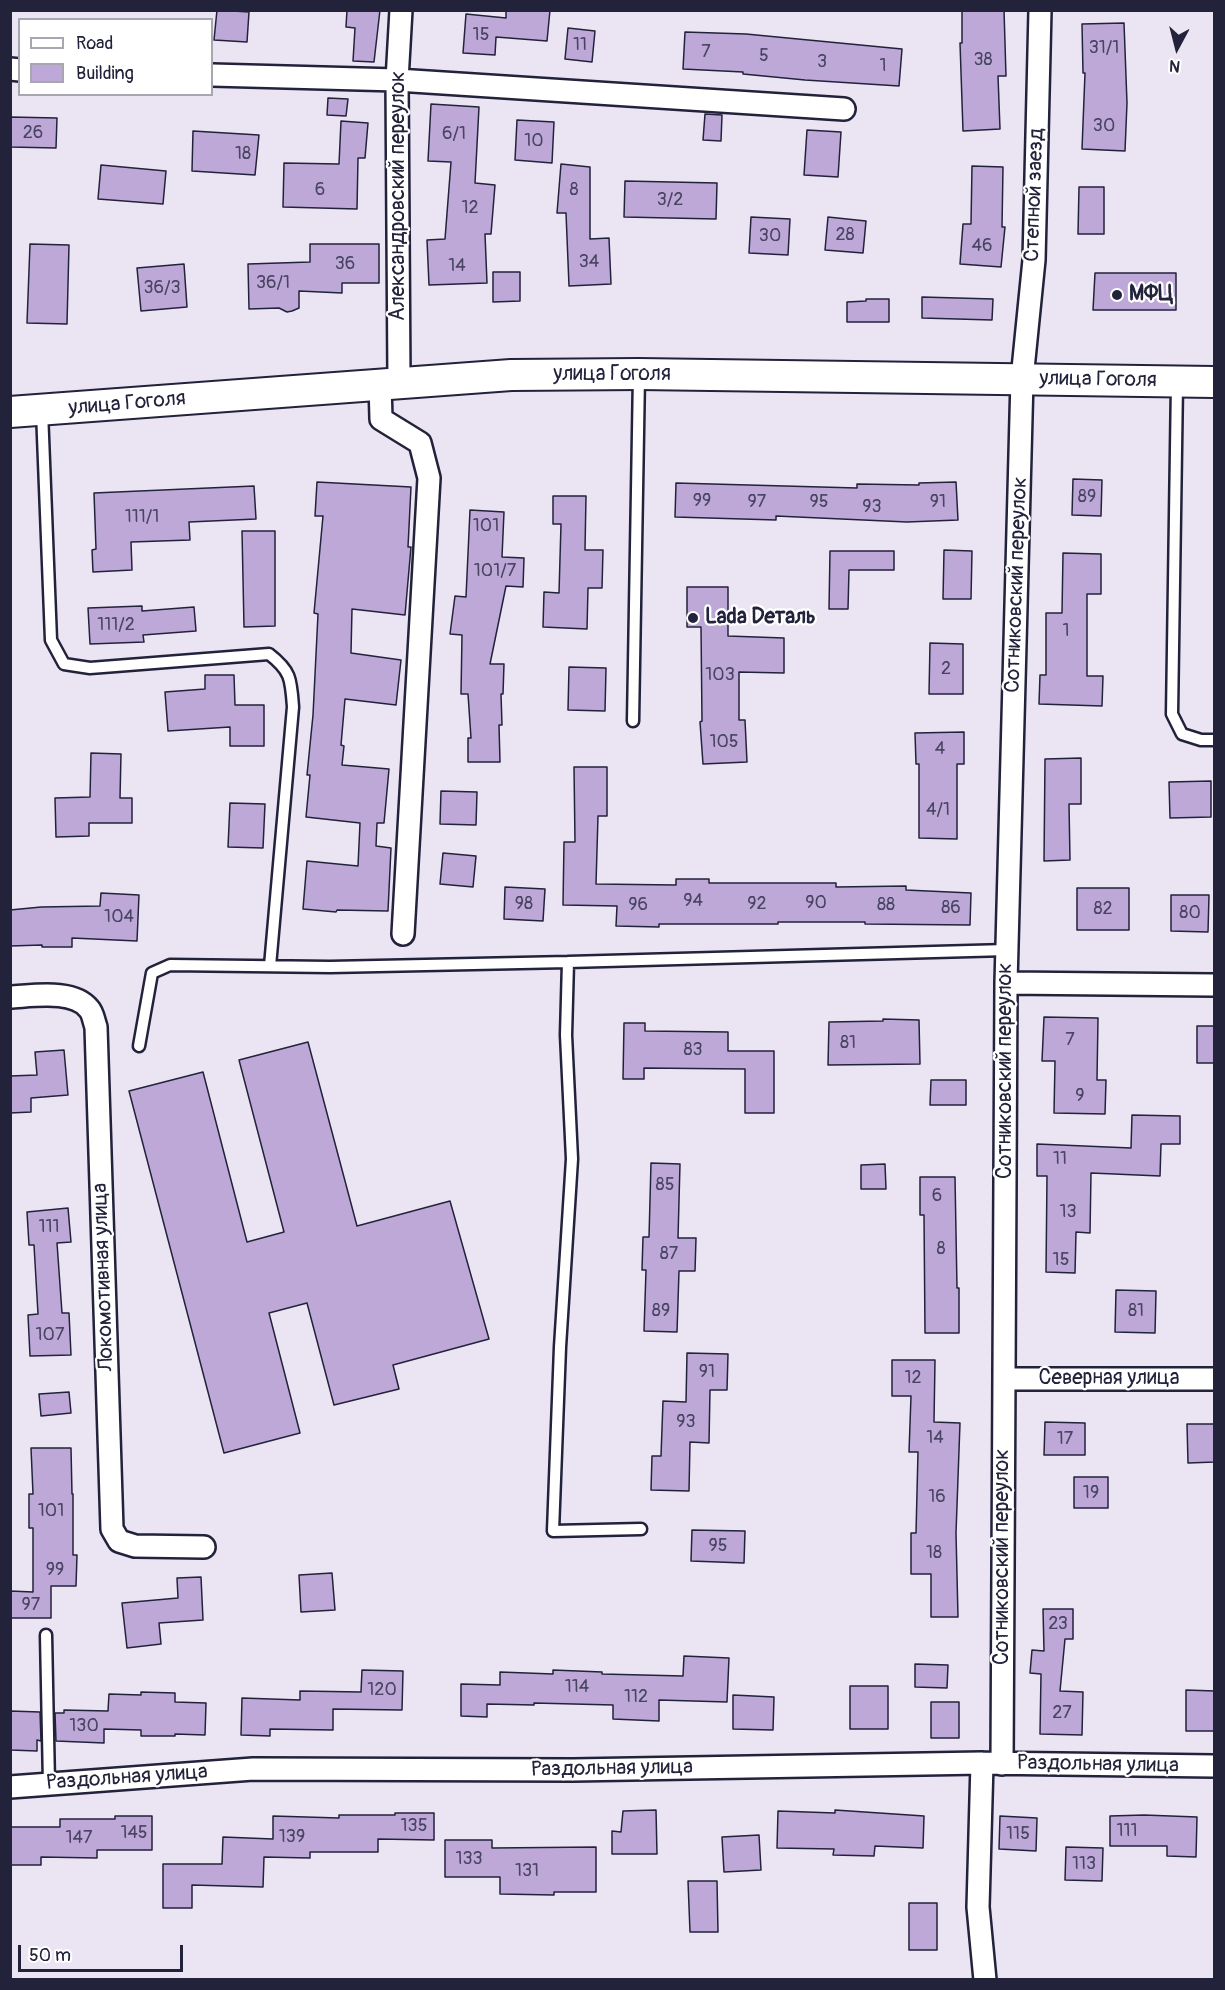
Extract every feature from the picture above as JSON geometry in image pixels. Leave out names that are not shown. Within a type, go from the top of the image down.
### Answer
[{"type":"main road","name":"улица Гоголя","points":[[10,412],[511,375],[639,374],[1215,382]]},
{"type":"street","name":"Александровский переулок","points":[[401,10],[389,383],[381,419],[420,443],[429,478],[403,934]]},
{"type":"street","name":"Степной заезд","points":[[1022,378],[1034,260],[1040,10]]},
{"type":"street","points":[[213,75],[397,80],[844,109]]},
{"type":"street","name":"Сотниковский переулок","points":[[985,1980],[978,1907],[992,1764],[1004,1379],[1006,983],[1022,378]]},
{"type":"street","points":[[1006,983],[1215,985]]},
{"type":"street","name":"Локомотивная улица","points":[[10,997],[56,995],[76,999],[90,1009],[96,1027],[112,1529],[119,1541],[135,1546],[204,1547]]},
{"type":"street","name":"Северная улица","points":[[1004,1379],[1215,1379]]},
{"type":"street","name":"Раздольная улица","points":[[10,1786],[253,1769],[573,1770],[992,1764],[1215,1766]]},
{"type":"lane","points":[[633,721],[639,374]]},
{"type":"lane","points":[[1177,381],[1172,714],[1182,734],[1201,740],[1215,740]]},
{"type":"lane","points":[[42,410],[51,640],[64,664],[90,668],[268,654],[284,666],[292,685],[293,707],[270,966]]},
{"type":"lane","points":[[138,1046],[152,973],[170,965],[330,967],[1007,950]]},
{"type":"lane","points":[[568,962],[566,1035],[572,1160],[560,1347],[553,1532],[641,1529]]},
{"type":"lane","points":[[46,1635],[49,1784]]},
{"type":"building","points":[[217,10],[249,12],[247,42],[214,40]]},
{"type":"building","points":[[347,10],[380,10],[374,62],[353,61],[355,28],[346,27]]},
{"type":"building","points":[[506,10],[550,10],[547,41],[496,37],[495,55],[463,53],[466,14],[506,18]]},
{"type":"building","points":[[962,10],[1004,10],[1006,76],[998,76],[1000,129],[963,131],[960,43],[962,43]]},
{"type":"building","points":[[1124,23],[1127,103],[1125,151],[1082,149],[1085,73],[1083,73],[1082,24]]},
{"type":"building","points":[[568,28],[595,31],[592,62],[565,59]]},
{"type":"building","points":[[685,32],[746,34],[902,49],[899,86],[683,69]]},
{"type":"building","points":[[328,98],[348,99],[346,116],[327,115]]},
{"type":"building","points":[[431,104],[479,107],[475,183],[495,185],[491,234],[485,234],[487,283],[429,285],[427,240],[445,239],[451,162],[428,161]]},
{"type":"building","points":[[705,114],[722,115],[721,141],[703,140]]},
{"type":"building","points":[[10,117],[57,118],[56,148],[10,147]]},
{"type":"building","points":[[517,120],[554,122],[552,163],[515,160]]},
{"type":"building","points":[[341,121],[368,123],[365,158],[358,158],[357,209],[283,207],[284,163],[339,164]]},
{"type":"building","points":[[807,130],[841,132],[838,177],[804,175]]},
{"type":"building","points":[[193,131],[259,135],[255,175],[192,171]]},
{"type":"building","points":[[561,164],[590,167],[590,239],[609,238],[611,284],[569,286],[566,213],[557,213]]},
{"type":"building","points":[[101,165],[166,171],[163,204],[98,199]]},
{"type":"building","points":[[972,166],[1003,167],[1002,227],[1005,227],[1001,267],[960,264],[963,224],[971,224]]},
{"type":"building","points":[[625,181],[717,183],[716,219],[624,217]]},
{"type":"building","points":[[1079,187],[1104,187],[1104,234],[1078,234]]},
{"type":"building","points":[[751,217],[790,219],[788,255],[749,253]]},
{"type":"building","points":[[828,217],[866,221],[863,253],[825,250]]},
{"type":"building","points":[[30,244],[69,245],[67,324],[27,323]]},
{"type":"building","points":[[310,244],[379,244],[379,283],[342,283],[342,293],[299,291],[299,308],[287,312],[279,308],[249,309],[248,264],[310,262]]},
{"type":"building","points":[[184,264],[187,307],[141,311],[137,268]]},
{"type":"building","points":[[493,272],[520,272],[520,301],[493,302]]},
{"type":"building","points":[[1095,273],[1176,273],[1176,310],[1093,310]]},
{"type":"building","points":[[922,297],[993,299],[992,320],[922,318]]},
{"type":"building","points":[[866,299],[889,299],[889,322],[847,322],[847,302],[866,301]]},
{"type":"building","points":[[1073,479],[1102,480],[1101,516],[1072,515]]},
{"type":"building","points":[[317,482],[411,487],[408,547],[411,547],[405,615],[352,609],[351,653],[401,660],[396,705],[345,699],[341,745],[344,746],[342,765],[389,769],[384,823],[377,823],[376,846],[391,848],[388,911],[337,910],[336,912],[303,909],[307,861],[358,866],[360,823],[306,817],[318,614],[314,613],[323,516],[315,516]]},
{"type":"building","points":[[956,482],[958,520],[907,522],[776,516],[776,520],[675,517],[676,483],[857,488],[857,484],[919,485],[919,483]]},
{"type":"building","points":[[254,486],[256,519],[189,522],[190,540],[131,542],[132,570],[93,572],[92,550],[96,549],[94,493]]},
{"type":"building","points":[[553,496],[586,496],[585,550],[603,550],[602,588],[588,588],[587,629],[543,627],[544,592],[559,593],[561,524],[553,524]]},
{"type":"building","points":[[470,510],[504,512],[502,557],[524,558],[523,587],[506,586],[490,664],[504,664],[503,694],[501,694],[502,725],[499,725],[500,762],[468,762],[468,738],[471,738],[468,694],[461,694],[462,635],[450,634],[455,596],[466,597]]},
{"type":"building","points":[[242,531],[275,531],[275,626],[244,627]]},
{"type":"building","points":[[944,550],[972,551],[971,599],[943,599]]},
{"type":"building","points":[[830,551],[894,551],[894,570],[849,570],[848,609],[829,609]]},
{"type":"building","points":[[1063,553],[1101,554],[1101,594],[1087,594],[1087,676],[1103,676],[1102,706],[1039,704],[1040,675],[1046,675],[1046,613],[1062,613]]},
{"type":"building","points":[[687,587],[728,587],[728,636],[784,638],[784,673],[739,672],[739,720],[745,720],[747,762],[703,764],[700,722],[702,721],[701,627],[687,627]]},
{"type":"building","points":[[142,606],[142,611],[194,607],[196,631],[143,635],[144,642],[90,644],[88,608]]},
{"type":"building","points":[[930,643],[963,644],[963,694],[929,694]]},
{"type":"building","points":[[569,667],[606,668],[605,711],[568,710]]},
{"type":"building","points":[[205,675],[234,675],[235,705],[264,705],[264,746],[230,746],[230,727],[168,731],[165,692],[205,689]]},
{"type":"building","points":[[964,732],[964,764],[957,764],[957,839],[919,838],[919,764],[916,764],[915,733]]},
{"type":"building","points":[[91,753],[121,754],[120,798],[132,798],[132,823],[89,823],[89,836],[56,837],[55,798],[90,797]]},
{"type":"building","points":[[1081,758],[1081,804],[1069,804],[1070,860],[1044,861],[1045,759]]},
{"type":"building","points":[[574,767],[607,767],[607,816],[598,816],[596,884],[676,885],[676,879],[709,879],[709,883],[836,883],[836,887],[906,886],[906,890],[971,893],[970,925],[778,922],[778,924],[659,924],[659,927],[616,926],[617,906],[563,905],[564,842],[575,842]]},
{"type":"building","points":[[1211,781],[1211,817],[1170,818],[1169,782]]},
{"type":"building","points":[[441,791],[477,792],[476,825],[440,824]]},
{"type":"building","points":[[230,803],[265,804],[263,848],[228,847]]},
{"type":"building","points":[[443,853],[476,856],[473,887],[440,884]]},
{"type":"building","points":[[505,887],[545,889],[543,921],[504,919]]},
{"type":"building","points":[[1077,888],[1129,888],[1129,930],[1077,930]]},
{"type":"building","points":[[101,893],[139,895],[137,941],[72,938],[72,947],[10,946],[10,910],[100,906]]},
{"type":"building","points":[[1171,895],[1209,895],[1208,932],[1171,931]]},
{"type":"building","points":[[1044,1017],[1098,1018],[1097,1080],[1106,1080],[1105,1114],[1054,1113],[1055,1061],[1042,1061]]},
{"type":"building","points":[[883,1019],[919,1020],[920,1064],[828,1065],[829,1022],[883,1021]]},
{"type":"building","points":[[624,1023],[645,1023],[645,1031],[728,1032],[728,1051],[774,1051],[774,1113],[745,1113],[745,1069],[644,1068],[644,1079],[623,1079]]},
{"type":"building","points":[[1197,1026],[1215,1026],[1215,1063],[1197,1063]]},
{"type":"building","points":[[308,1042],[357,1226],[450,1201],[489,1339],[393,1365],[399,1389],[334,1405],[307,1303],[269,1313],[300,1433],[224,1453],[129,1091],[203,1072],[247,1242],[284,1232],[239,1060]]},
{"type":"building","points":[[64,1050],[68,1095],[31,1098],[31,1112],[10,1113],[10,1076],[37,1075],[35,1052]]},
{"type":"building","points":[[931,1080],[966,1080],[966,1105],[930,1105]]},
{"type":"building","points":[[1132,1115],[1180,1116],[1180,1144],[1161,1144],[1160,1176],[1091,1173],[1090,1233],[1076,1232],[1075,1273],[1046,1272],[1047,1176],[1037,1176],[1037,1144],[1131,1148]]},
{"type":"building","points":[[651,1163],[680,1164],[678,1238],[696,1238],[695,1271],[679,1271],[677,1332],[644,1331],[646,1270],[642,1270],[643,1237],[649,1237]]},
{"type":"building","points":[[885,1164],[886,1189],[861,1189],[861,1165]]},
{"type":"building","points":[[920,1177],[955,1177],[959,1333],[925,1333],[924,1215],[920,1215]]},
{"type":"building","points":[[68,1208],[71,1242],[57,1243],[62,1313],[69,1313],[71,1355],[30,1356],[28,1315],[38,1314],[34,1245],[29,1245],[27,1212]]},
{"type":"building","points":[[1116,1290],[1156,1291],[1155,1333],[1115,1332]]},
{"type":"building","points":[[687,1353],[728,1354],[727,1390],[710,1390],[709,1443],[690,1442],[689,1491],[651,1490],[652,1456],[661,1456],[663,1401],[686,1402]]},
{"type":"building","points":[[892,1360],[935,1360],[934,1422],[960,1423],[956,1533],[958,1617],[931,1617],[931,1574],[911,1574],[911,1533],[916,1533],[918,1452],[909,1452],[911,1396],[892,1396]]},
{"type":"building","points":[[69,1392],[71,1413],[41,1416],[39,1394]]},
{"type":"building","points":[[1045,1422],[1085,1423],[1085,1455],[1044,1455]]},
{"type":"building","points":[[1187,1424],[1215,1424],[1215,1462],[1188,1463]]},
{"type":"building","points":[[31,1448],[71,1448],[73,1555],[77,1555],[76,1586],[51,1586],[51,1618],[10,1618],[10,1591],[33,1592],[33,1528],[29,1528],[29,1494],[33,1494]]},
{"type":"building","points":[[1074,1477],[1108,1477],[1108,1508],[1074,1508]]},
{"type":"building","points":[[692,1530],[745,1531],[744,1563],[691,1561]]},
{"type":"building","points":[[332,1573],[335,1610],[301,1612],[299,1575]]},
{"type":"building","points":[[201,1577],[203,1620],[159,1623],[161,1644],[127,1648],[122,1603],[178,1598],[177,1578]]},
{"type":"building","points":[[1043,1609],[1073,1609],[1073,1639],[1065,1639],[1060,1691],[1083,1692],[1082,1735],[1040,1734],[1041,1674],[1030,1673],[1032,1650],[1044,1651]]},
{"type":"building","points":[[684,1656],[729,1658],[727,1702],[659,1700],[659,1721],[613,1719],[613,1705],[534,1703],[534,1705],[487,1704],[487,1717],[461,1716],[461,1684],[500,1685],[500,1672],[553,1674],[553,1670],[683,1676]]},
{"type":"building","points":[[915,1664],[948,1665],[947,1688],[915,1687]]},
{"type":"building","points":[[362,1670],[403,1671],[402,1710],[333,1709],[333,1730],[270,1729],[270,1736],[241,1735],[242,1698],[300,1700],[300,1691],[361,1692]]},
{"type":"building","points":[[850,1686],[888,1686],[888,1729],[850,1729]]},
{"type":"building","points":[[1186,1690],[1215,1691],[1215,1731],[1186,1731]]},
{"type":"building","points":[[141,1692],[175,1693],[175,1702],[206,1703],[205,1735],[141,1736],[141,1730],[104,1729],[104,1743],[56,1741],[55,1713],[64,1713],[64,1710],[108,1711],[109,1694],[141,1695]]},
{"type":"building","points":[[733,1695],[774,1697],[773,1730],[733,1729]]},
{"type":"building","points":[[931,1702],[959,1702],[959,1738],[931,1738]]},
{"type":"building","points":[[10,1711],[40,1712],[41,1741],[37,1740],[37,1751],[10,1750]]},
{"type":"building","points":[[656,1810],[657,1854],[612,1854],[612,1831],[621,1832],[623,1811]]},
{"type":"building","points":[[835,1810],[924,1816],[923,1848],[875,1846],[874,1856],[833,1855],[834,1849],[777,1848],[778,1811],[835,1813]]},
{"type":"building","points":[[395,1813],[434,1813],[434,1840],[378,1839],[378,1852],[310,1852],[310,1858],[264,1857],[263,1887],[192,1885],[192,1908],[163,1908],[163,1864],[222,1864],[223,1837],[273,1839],[273,1816],[339,1818],[339,1815],[395,1815]]},
{"type":"building","points":[[115,1816],[152,1816],[152,1850],[97,1850],[97,1858],[41,1857],[41,1865],[10,1865],[10,1827],[60,1827],[60,1819],[115,1819]]},
{"type":"building","points":[[1000,1816],[1037,1818],[1036,1851],[999,1849]]},
{"type":"building","points":[[1110,1816],[1197,1817],[1196,1857],[1167,1856],[1167,1846],[1110,1846]]},
{"type":"building","points":[[759,1835],[761,1870],[724,1872],[722,1837]]},
{"type":"building","points":[[445,1840],[492,1840],[492,1848],[596,1847],[596,1892],[554,1892],[554,1895],[500,1894],[500,1877],[445,1877]]},
{"type":"building","points":[[1066,1847],[1103,1848],[1102,1881],[1065,1880]]},
{"type":"building","points":[[688,1881],[717,1881],[718,1932],[690,1932]]},
{"type":"building","points":[[909,1903],[937,1903],[937,1950],[909,1950]]},
{"type":"place","name":"МФЦ","points":[[1117,295]]},
{"type":"place","name":"Lada Dеталь","points":[[693,618]]}]
